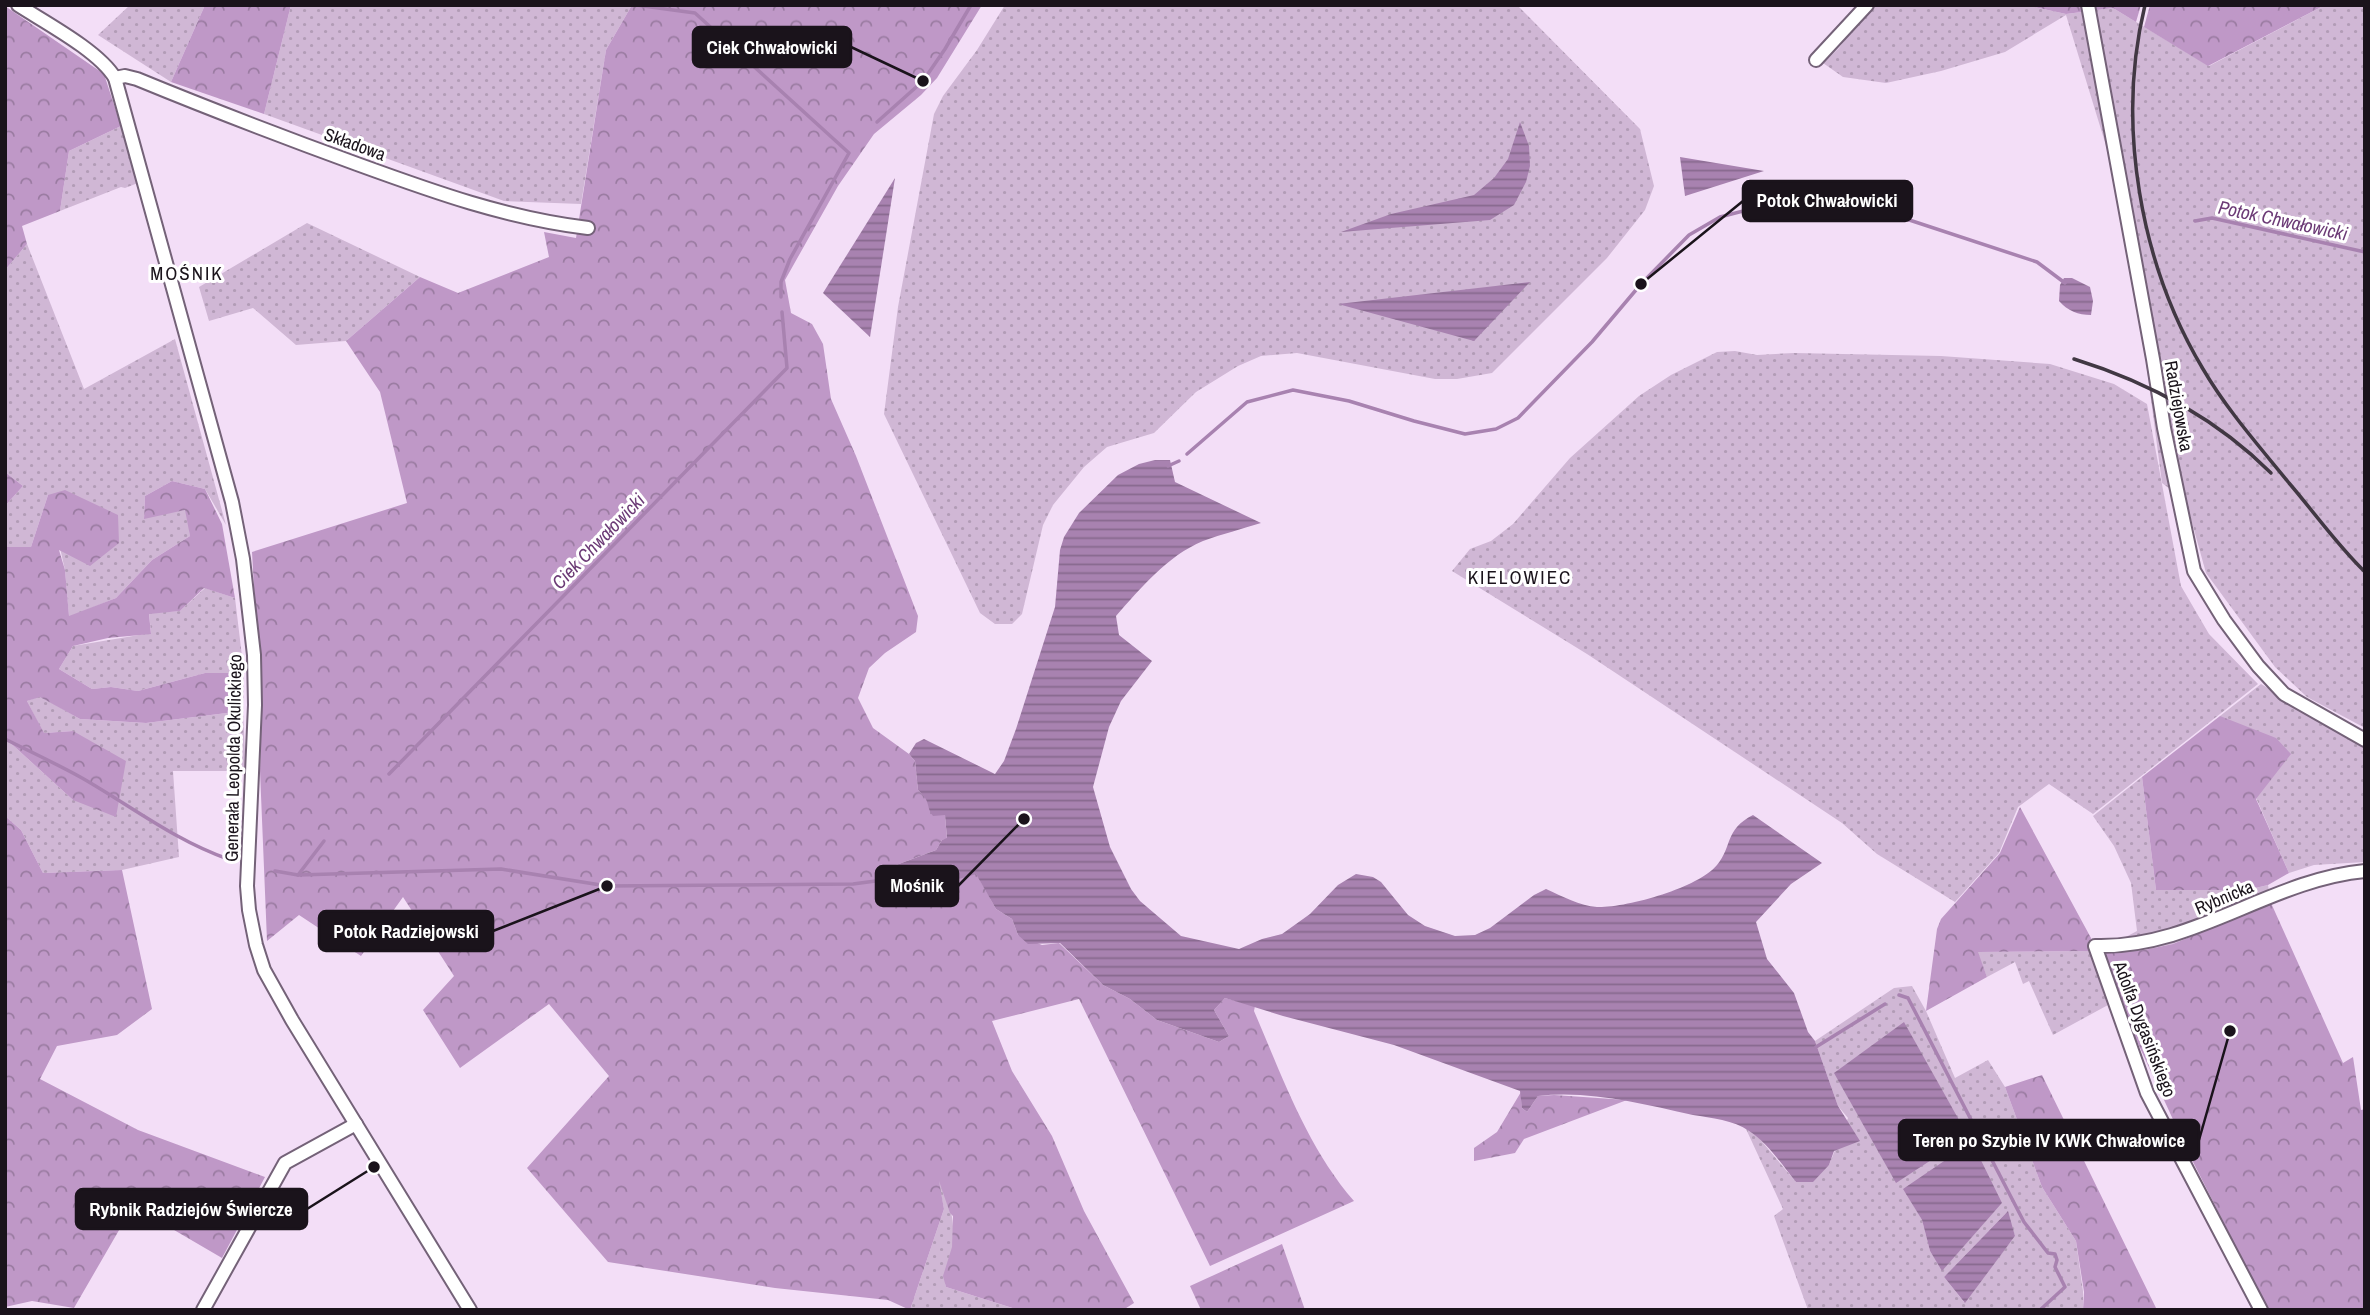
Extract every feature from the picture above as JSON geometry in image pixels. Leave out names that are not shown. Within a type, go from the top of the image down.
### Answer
[{"type":"street","name":"Generała Leopolda Okulickiego","points":[[18,5],[88,51],[106,65],[115,78],[232,502],[243,559],[255,675],[247,886],[252,930],[261,961],[276,992],[470,1310]]},
{"type":"street","points":[[1816,60],[1867,5]]},
{"type":"street","name":"Radziejowska","points":[[2088,5],[2164,428],[2194,571],[2224,620],[2284,694],[2365,740]]},
{"type":"street","name":"Składowa","points":[[115,78],[125,76],[137,79],[331,154],[489,210],[588,228]]},
{"type":"street","name":"Rybnicka","points":[[2095,946],[2137,945],[2200,928],[2313,881],[2365,871]]},
{"type":"street","name":"Adolfa Dygasińskiego","points":[[2095,946],[2147,1093],[2261,1310]]},
{"type":"street","points":[[204,1310],[285,1163],[356,1124]]},
{"type":"shaded area","points":[[130,5],[205,5],[171,82],[98,35]]},
{"type":"shaded area","points":[[291,5],[632,5],[606,50],[581,204],[504,201],[264,114]]},
{"type":"shaded area","points":[[1005,5],[1517,5],[1640,129],[1654,186],[1645,210],[1607,258],[1492,373],[1457,379],[1435,379],[1297,353],[1261,356],[1238,366],[1196,392],[1154,433],[1107,447],[1084,467],[1053,505],[1043,525],[1022,614],[1012,624],[995,624],[980,613],[884,414],[898,307],[934,114],[943,96],[977,50]]},
{"type":"shaded area","points":[[1873,5],[2025,5],[2066,14],[2113,8],[2209,66],[2325,5],[2365,5],[2365,728],[2307,697],[2275,667],[2206,573],[2186,501],[2162,483],[2146,362],[2107,149],[2066,15],[2005,52],[1941,71],[1886,83],[1843,77],[1823,63],[1838,49]]},
{"type":"shaded area","points":[[1520,122],[1529,146],[1530,166],[1526,182],[1514,205],[1490,220],[1341,232],[1391,214],[1474,195],[1494,178],[1508,159]]},
{"type":"shaded area","points":[[121,126],[143,181],[60,211],[69,151]]},
{"type":"shaded area","points":[[1680,157],[1764,171],[1685,196]]},
{"type":"shaded area","points":[[895,178],[870,337],[823,293]]},
{"type":"shaded area","points":[[307,223],[420,277],[346,341],[296,345],[253,308],[209,321],[199,287]]},
{"type":"shaded area","points":[[27,244],[84,389],[175,339],[226,525],[205,489],[172,481],[145,496],[144,518],[187,505],[190,536],[152,560],[116,598],[69,617],[65,570],[48,495],[31,547],[5,547],[5,506],[23,486],[5,472],[5,270]]},
{"type":"shaded area","points":[[2064,278],[2072,278],[2090,287],[2093,301],[2091,315],[2074,312],[2059,301],[2060,285]]},
{"type":"shaded area","points":[[1530,282],[1474,341],[1338,304]]},
{"type":"shaded area","points":[[1735,351],[1757,355],[1794,353],[1941,356],[2050,364],[2114,384],[2147,404],[2181,586],[2209,634],[2258,684],[2093,814],[2049,784],[2018,807],[1999,853],[1955,902],[1877,854],[1842,823],[1587,654],[1452,571],[1470,549],[1491,541],[1513,524],[1570,458],[1639,396],[1671,375],[1717,352]]},
{"type":"shaded area","points":[[1170,460],[1175,482],[1261,523],[1190,547],[1155,574],[1116,616],[1119,635],[1152,661],[1121,701],[1109,727],[1093,787],[1110,847],[1140,901],[1181,936],[1239,949],[1282,934],[1310,914],[1338,885],[1356,874],[1373,877],[1381,882],[1408,915],[1425,926],[1455,936],[1475,935],[1490,928],[1546,889],[1578,903],[1597,907],[1643,900],[1678,889],[1717,865],[1737,826],[1753,815],[1822,863],[1791,884],[1756,922],[1767,959],[1794,993],[1808,1032],[1815,1041],[1838,1106],[1860,1141],[1834,1151],[1829,1165],[1813,1182],[1796,1182],[1756,1136],[1729,1122],[1616,1099],[1577,1095],[1538,1096],[1527,1112],[1522,1108],[1520,1091],[1394,1045],[1225,998],[1214,1010],[1229,1036],[1219,1042],[1157,1020],[1130,999],[1103,985],[1060,943],[1028,944],[1018,935],[1012,919],[996,909],[976,874],[941,881],[882,881],[883,870],[936,850],[942,840],[947,838],[945,815],[933,816],[918,790],[915,761],[909,754],[916,743],[924,739],[995,774],[1004,761],[1016,729],[1055,607],[1060,550],[1064,537],[1079,513],[1118,475],[1139,464]]},
{"type":"shaded area","points":[[205,588],[235,598],[244,673],[205,673],[138,691],[111,687],[92,689],[59,669],[73,646],[151,633],[149,613],[180,611]]},
{"type":"shaded area","points":[[2261,684],[2365,747],[2365,862],[2314,865],[2289,873],[2220,716]]},
{"type":"shaded area","points":[[40,696],[80,719],[146,723],[243,711],[246,771],[173,771],[179,857],[122,870],[43,873],[21,830],[5,816],[5,738],[73,800],[73,731],[43,733],[27,701]]},
{"type":"shaded area","points":[[2142,777],[2156,890],[2247,890],[2268,885],[2271,903],[2173,944],[2144,950],[2104,952],[2091,938],[2120,940],[2137,931],[2131,883],[2114,846],[2093,816]]},
{"type":"shaded area","points":[[2089,951],[2108,1005],[2053,1035],[2029,981],[2023,984],[2015,962],[1987,977],[1977,952]]},
{"type":"shaded area","points":[[1912,986],[1955,1078],[1988,1060],[2005,1087],[2042,1187],[2076,1241],[2083,1310],[1808,1310],[1774,1216],[1783,1209],[1746,1129],[1758,1137],[1796,1182],[1829,1165],[1848,1118],[1838,1106],[1815,1041],[1894,988]],"holes":[[[1904,1189],[2002,1203],[1942,1270],[1930,1251],[1922,1220]],[[2007,1212],[2015,1236],[1964,1302],[1944,1277]]]},
{"type":"shaded area","points":[[1904,1022],[1968,1136],[1896,1183],[1834,1073]]},
{"type":"shaded area","points":[[1972,1142],[2002,1203],[1942,1271],[1930,1251],[1922,1220],[1903,1189]]},
{"type":"shaded area","points":[[937,1174],[953,1224],[953,1244],[946,1271],[946,1287],[1019,1310],[910,1310],[944,1209]]},
{"type":"shaded area","points":[[2008,1211],[2015,1236],[1965,1303],[1944,1277]]},
{"type":"green space","points":[[205,5],[291,5],[264,114],[171,82]]},
{"type":"green space","points":[[632,5],[982,5],[937,78],[874,134],[838,186],[785,280],[791,313],[812,324],[823,344],[831,399],[918,616],[916,632],[885,653],[869,668],[858,698],[873,728],[915,761],[918,790],[928,799],[930,806],[945,815],[947,839],[942,840],[936,850],[883,870],[882,880],[942,881],[976,873],[996,909],[1012,919],[1018,935],[1042,945],[1059,943],[1103,985],[1130,999],[1157,1020],[1219,1042],[1229,1036],[1214,1010],[1225,998],[1255,1006],[1254,1011],[1275,1061],[1309,1134],[1322,1158],[1354,1201],[1210,1266],[1079,999],[992,1021],[1012,1071],[1052,1136],[1084,1211],[1134,1303],[1123,1310],[1019,1310],[946,1287],[943,1276],[952,1247],[953,1216],[939,1181],[944,1209],[910,1310],[888,1300],[775,1288],[608,1262],[527,1168],[609,1076],[549,1004],[460,1068],[423,1010],[454,976],[403,897],[361,956],[299,915],[267,941],[260,771],[261,715],[252,552],[407,503],[380,392],[346,341],[420,277],[458,293],[549,257],[544,232],[576,238],[606,50]]},
{"type":"green space","points":[[2025,5],[2141,5],[2136,22],[2113,8],[2066,14]]},
{"type":"green space","points":[[2150,5],[2325,5],[2208,66],[2144,27]]},
{"type":"green space","points":[[5,6],[104,74],[121,126],[69,151],[60,211],[22,226],[27,244],[5,270]]},
{"type":"green space","points":[[5,472],[23,486],[5,506]]},
{"type":"green space","points":[[172,481],[205,489],[222,524],[235,598],[204,588],[180,611],[149,614],[151,634],[108,638],[73,646],[59,669],[92,689],[111,687],[138,691],[205,673],[244,673],[243,711],[146,723],[80,719],[40,697],[27,701],[44,733],[73,731],[126,761],[116,817],[73,800],[5,738],[5,547],[31,547],[48,495],[65,490],[118,515],[119,543],[90,566],[59,550],[65,570],[69,616],[116,598],[152,560],[190,536],[185,510],[144,519],[145,496]]},
{"type":"green space","points":[[2220,716],[2276,738],[2291,754],[2256,799],[2289,873],[2268,885],[2247,890],[2156,890],[2142,777]]},
{"type":"green space","points":[[2020,807],[2091,938],[2089,951],[1978,952],[1987,977],[1926,1011],[1937,929],[1941,919],[2000,853]]},
{"type":"green space","points":[[5,816],[21,830],[43,873],[122,870],[152,1009],[117,1035],[57,1046],[40,1079],[138,1130],[265,1177],[222,1258],[133,1206],[74,1308],[32,1301],[5,1307]]},
{"type":"green space","points":[[2271,903],[2343,1063],[2353,1057],[2361,1110],[2365,1109],[2365,1310],[2268,1310],[2188,1152],[2117,998],[2104,952],[2144,950],[2173,944]]},
{"type":"green space","points":[[2042,1075],[2157,1310],[2083,1310],[2084,1292],[2076,1241],[2042,1187],[2005,1087]]},
{"type":"green space","points":[[1521,1092],[1522,1108],[1527,1112],[1538,1096],[1627,1100],[1524,1139],[1515,1153],[1474,1161],[1474,1148],[1497,1132]]},
{"type":"green space","points":[[1282,1244],[1305,1310],[1201,1310],[1190,1286]]},
{"type":"waterway","points":[[636,5],[695,13],[849,153],[790,259],[781,282],[781,297]]},
{"type":"waterway","name":"Ciek Chwałowicki","points":[[877,122],[923,81],[971,5]]},
{"type":"waterway","points":[[1820,196],[1821,183]]},
{"type":"waterway","name":"Potok Chwałowicki","points":[[1187,454],[1247,402],[1293,390],[1349,401],[1465,434],[1496,429],[1518,418],[1592,342],[1641,284],[1689,235],[1720,217],[1786,200],[1823,196],[1885,212],[2037,262],[2065,283]]},
{"type":"waterway","name":"Potok Chwałowicki","points":[[2195,221],[2212,218],[2365,252]]},
{"type":"waterway","name":"Ciek Chwałowicki","points":[[389,774],[787,368],[782,312]]},
{"type":"waterway","name":"Potok Chwałowicki","points":[[1168,466],[1179,461]]},
{"type":"waterway","points":[[5,739],[82,778],[189,842],[228,859]]},
{"type":"waterway","name":"Ciek Chwałowicki","points":[[298,875],[324,841]]},
{"type":"waterway","points":[[275,871],[298,875],[501,869],[607,886],[853,884],[883,880]]},
{"type":"waterway","points":[[1899,995],[1908,998],[2024,1222],[2048,1253],[2055,1254],[2055,1267],[2065,1287],[2040,1310]]},
{"type":"waterway","points":[[1816,1047],[1885,1004]]},
{"type":"railway","points":[[2145,5],[2137,50],[2133,97],[2134,145],[2149,239],[2163,285],[2181,328],[2222,399],[2335,540],[2365,572]]},
{"type":"railway","points":[[2074,359],[2128,379],[2180,404],[2227,435],[2271,473]]},
{"type":"place","name":"Ciek Chwałowicki","points":[[923,81]]},
{"type":"place","name":"Potok Chwałowicki","points":[[1641,284]]},
{"type":"place","name":"Mośnik","points":[[1024,819]]},
{"type":"place","name":"Potok Radziejowski","points":[[607,886]]},
{"type":"place","name":"Teren po Szybie IV KWK Chwałowice","points":[[2230,1031]]},
{"type":"place","name":"Rybnik Radziejów Świercze","points":[[374,1167]]},
{"type":"district","name":"MOŚNIK","points":[[187,273]]},
{"type":"district","name":"KIELOWIEC","points":[[1520,577]]}]
